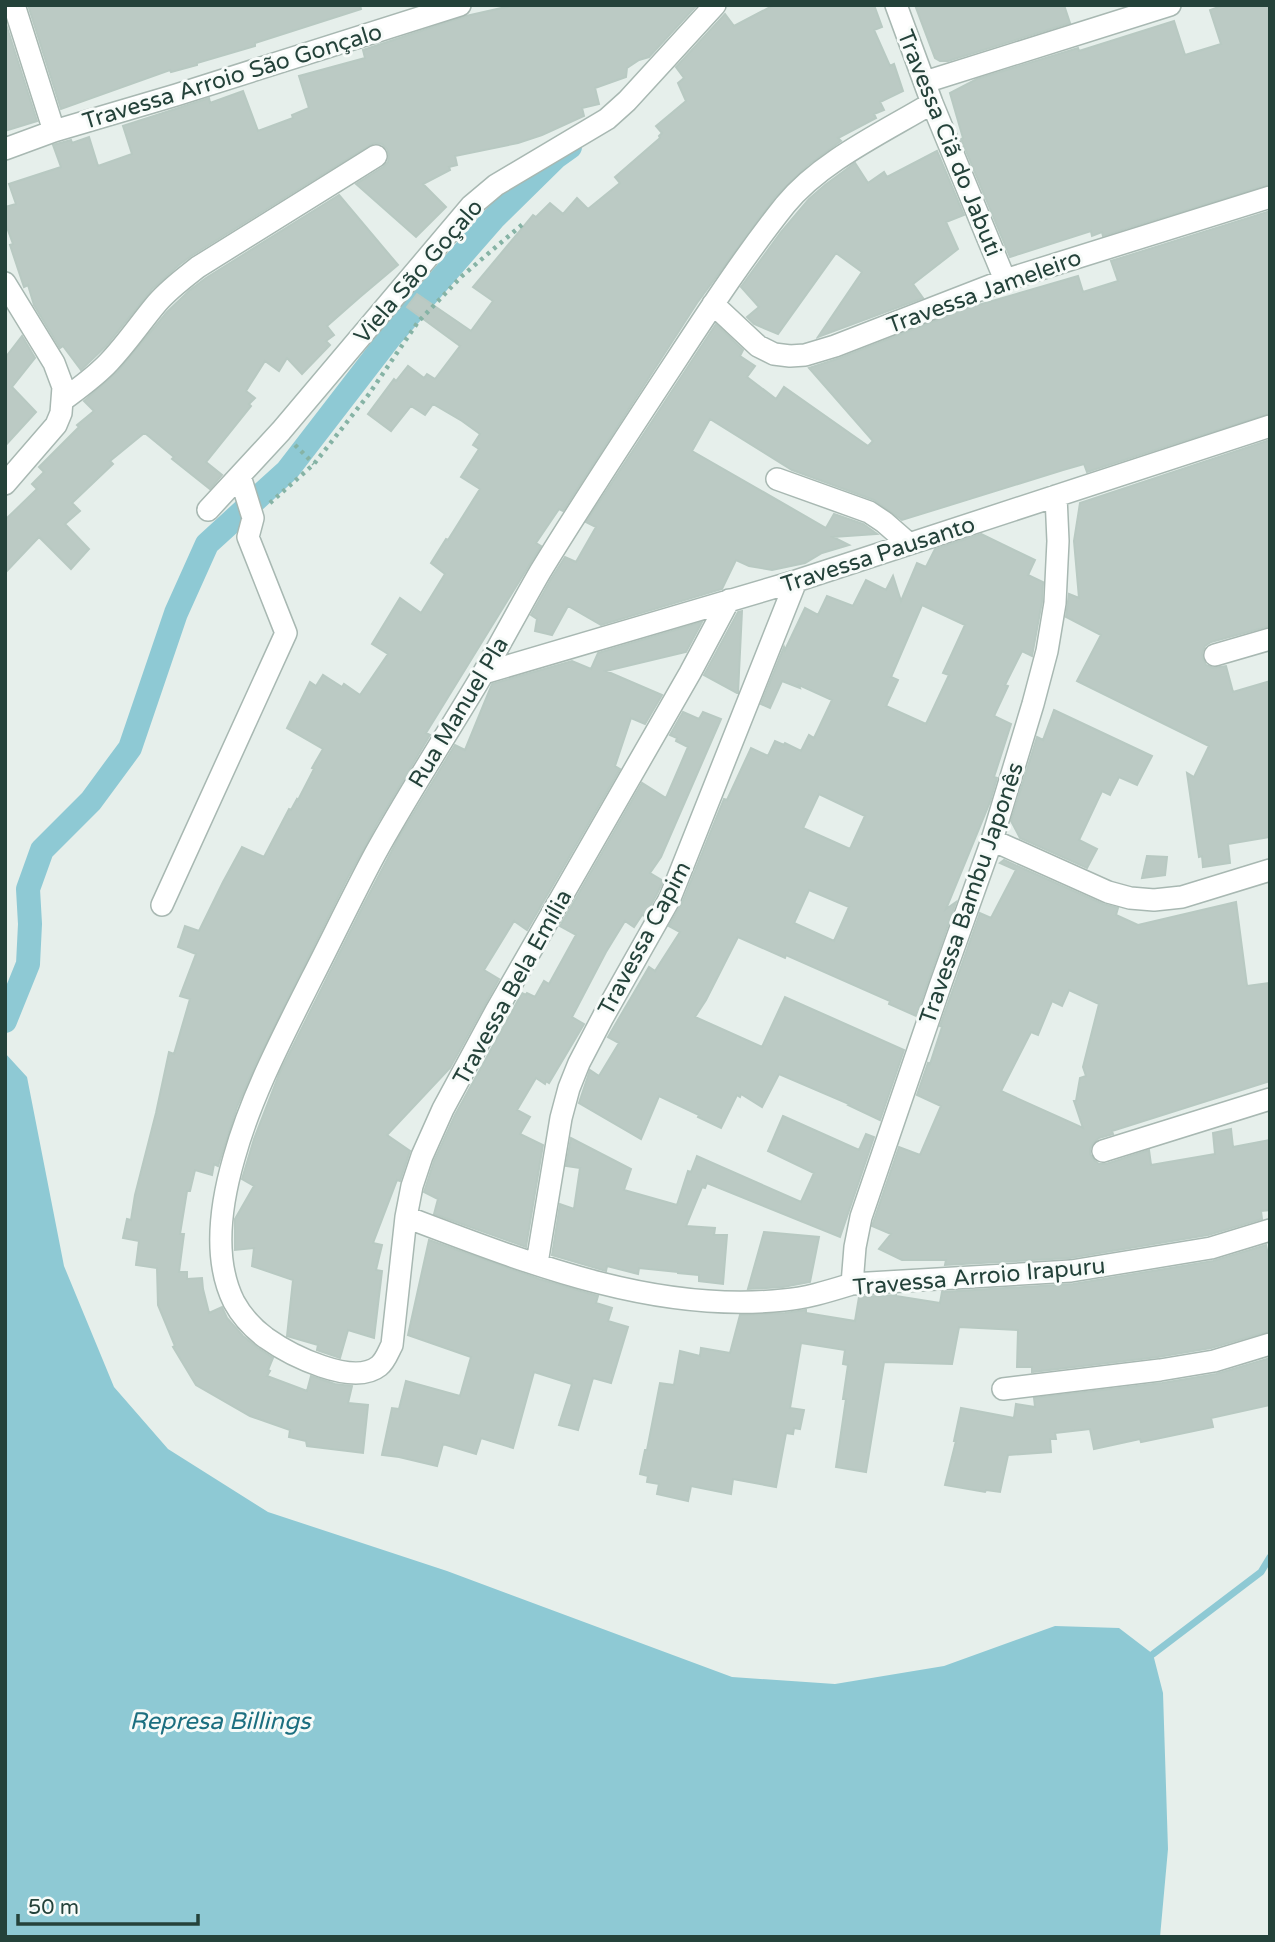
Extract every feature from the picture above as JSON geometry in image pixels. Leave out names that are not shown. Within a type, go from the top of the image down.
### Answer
[{"type":"street","points":[[14,5],[54,131]]},
{"type":"street","name":"Travessa Arroio São Gonçalo","points":[[5,149],[54,131],[460,5]]},
{"type":"street","name":"Viela São Goçalo","points":[[208,510],[240,479],[471,206],[496,185],[607,119],[627,101],[715,5]]},
{"type":"street","name":"Travessa Ciã do Jabuti","points":[[896,5],[932,103],[1005,280]]},
{"type":"street","points":[[925,82],[1170,5]]},
{"type":"street","name":"Rua Manuel Pla","points":[[346,1372],[321,1366],[265,1338],[239,1312],[230,1294],[223,1270],[221,1248],[224,1198],[234,1156],[251,1107],[373,858],[419,778],[578,512],[713,304],[787,203],[806,184],[829,165],[932,103]]},
{"type":"street","points":[[63,400],[94,377],[126,343],[158,302],[198,267],[376,156]]},
{"type":"street","name":"Travessa Jameleiro","points":[[713,304],[758,345],[774,354],[805,355],[1005,280],[1270,197]]},
{"type":"street","points":[[5,283],[54,363],[63,387],[60,419],[5,484]]},
{"type":"street","name":"Travessa Pausanto","points":[[484,673],[796,581],[1270,426]]},
{"type":"street","points":[[162,905],[286,633],[248,537],[253,516],[240,479]]},
{"type":"street","points":[[777,479],[869,512],[908,543]]},
{"type":"street","name":"Travessa Bambu Japonês","points":[[852,1284],[861,1217],[992,840],[1047,651],[1055,603],[1058,541],[1056,496]]},
{"type":"street","name":"Travessa Capim","points":[[537,1263],[561,1118],[569,1088],[603,1017],[670,898],[796,581]]},
{"type":"street","name":"Travessa Bela Emília","points":[[346,1372],[360,1374],[370,1371],[386,1358],[392,1345],[412,1186],[443,1109],[729,600]]},
{"type":"street","points":[[1215,655],[1270,639]]},
{"type":"street","points":[[992,840],[1108,892],[1130,898],[1154,900],[1182,897],[1270,870]]},
{"type":"street","points":[[1103,1151],[1270,1099]]},
{"type":"street","name":"Travessa Arroio Irapuru","points":[[406,1217],[486,1247],[624,1290],[705,1301],[755,1302],[786,1300],[852,1284],[1072,1271],[1211,1248],[1270,1230]]},
{"type":"street","points":[[1003,1389],[1200,1363],[1270,1344]]},
{"type":"path","points":[[253,516],[312,462],[369,394],[416,321],[462,276],[524,223]]},
{"type":"water","name":"Represa Billings","points":[[5,1053],[27,1077],[64,1266],[114,1387],[168,1449],[268,1512],[447,1571],[732,1677],[835,1684],[944,1666],[1055,1626],[1119,1628],[1153,1654],[1163,1693],[1168,1849],[1160,1937],[5,1937]]},
{"type":"building","points":[[28,5],[360,5],[361,9],[197,65],[171,72],[170,70],[61,109]]},
{"type":"building","points":[[515,5],[697,5],[649,57],[627,68],[626,77],[595,88],[599,104],[582,108],[584,116],[518,143],[455,156],[457,165],[449,167],[450,170],[423,184],[446,207],[416,237],[356,184],[388,162],[387,149],[382,144],[375,143],[179,265],[152,289],[106,346],[81,370],[63,346],[60,348],[34,305],[28,285],[24,287],[5,222],[5,207],[16,204],[9,184],[61,167],[53,145],[71,140],[72,143],[89,137],[98,166],[132,154],[123,126],[209,98],[210,103],[243,91],[258,131],[293,118],[292,115],[309,108],[299,76],[365,58],[363,50],[466,16]]},
{"type":"building","points":[[774,5],[874,5],[882,27],[874,30],[890,66],[894,64],[903,91],[880,102],[884,110],[874,114],[876,118],[838,138],[841,141],[808,165],[775,197],[697,303],[563,511],[559,509],[536,543],[541,546],[426,733],[430,735],[347,879],[257,1061],[237,1107],[218,1166],[214,1164],[212,1175],[195,1170],[190,1191],[187,1191],[180,1234],[184,1234],[179,1272],[187,1272],[187,1279],[202,1278],[209,1313],[222,1307],[227,1318],[243,1336],[273,1358],[267,1376],[307,1391],[311,1376],[352,1386],[348,1403],[368,1405],[363,1453],[307,1446],[306,1441],[289,1437],[290,1430],[250,1416],[196,1385],[173,1347],[175,1346],[158,1305],[157,1268],[136,1265],[139,1241],[123,1238],[127,1219],[131,1220],[169,1052],[174,1054],[190,999],[180,996],[196,954],[178,947],[185,926],[199,931],[242,847],[264,857],[314,769],[312,768],[323,749],[287,728],[310,682],[316,686],[323,675],[360,695],[388,654],[372,644],[400,598],[421,613],[445,574],[431,563],[480,489],[461,477],[479,449],[473,445],[480,434],[462,421],[433,404],[425,415],[411,406],[391,431],[368,414],[394,379],[396,381],[408,366],[424,378],[427,374],[435,379],[460,346],[407,307],[417,294],[471,331],[493,301],[473,287],[533,215],[536,217],[550,203],[563,214],[577,198],[588,209],[620,183],[615,177],[660,138],[662,133],[656,126],[686,101],[678,83],[684,78],[676,67],[725,14],[734,26]]},
{"type":"building","points":[[915,5],[1064,5],[1070,23],[948,61],[940,61],[935,58]]},
{"type":"building","points":[[1224,5],[1270,5],[1270,184],[1103,236],[1102,232],[1092,236],[1091,231],[1010,257],[961,139],[963,138],[950,93],[977,79],[1174,21],[1185,55],[1221,44],[1210,10]]},
{"type":"building","points":[[5,21],[37,121],[5,131]]},
{"type":"building","points":[[937,151],[964,215],[946,222],[958,249],[913,284],[923,298],[818,337],[862,272],[836,253],[778,334],[754,324],[747,317],[759,307],[741,287],[781,232],[809,199],[825,185],[855,163],[868,183],[884,172],[887,177]]},
{"type":"building","points":[[339,195],[398,265],[327,326],[334,335],[326,341],[330,345],[302,374],[287,358],[279,371],[265,361],[246,391],[255,398],[249,404],[251,406],[206,462],[222,475],[210,489],[143,434],[110,461],[113,464],[72,503],[80,511],[65,524],[89,549],[71,569],[39,537],[5,573],[5,520],[37,489],[32,484],[44,472],[39,467],[79,427],[77,425],[94,411],[84,401],[118,371],[167,312],[190,290]]},
{"type":"building","points":[[1270,211],[1270,413],[1087,472],[1084,464],[902,520],[874,500],[792,470],[710,419],[692,451],[826,528],[834,514],[863,524],[877,534],[833,537],[849,545],[822,553],[805,563],[772,570],[749,566],[736,560],[722,589],[601,625],[568,606],[552,635],[535,631],[537,619],[531,615],[551,579],[565,557],[576,562],[596,527],[586,522],[716,324],[743,350],[740,356],[755,366],[747,377],[776,399],[784,387],[868,446],[873,441],[809,368],[968,308],[1078,276],[1083,292],[1118,281],[1111,261]]},
{"type":"building","points":[[22,336],[35,358],[12,387],[36,412],[5,446],[5,358]]},
{"type":"building","points":[[1270,440],[1270,626],[1211,642],[1205,646],[1202,653],[1206,665],[1213,668],[1226,666],[1233,692],[1270,681],[1270,837],[1228,844],[1230,863],[1203,867],[1202,856],[1199,857],[1187,773],[1194,777],[1209,746],[1077,681],[1101,635],[1066,617],[1069,594],[1079,598],[1074,541],[1080,503]]},
{"type":"building","points":[[981,534],[1035,560],[1028,575],[1043,582],[1032,656],[1022,651],[1005,685],[1008,686],[994,716],[1011,724],[994,777],[997,778],[990,802],[946,909],[956,902],[916,1016],[889,1004],[890,1001],[738,937],[695,1017],[762,1047],[785,997],[904,1050],[880,1120],[779,1074],[762,1107],[741,1094],[740,1097],[737,1095],[721,1128],[659,1096],[641,1139],[579,1103],[590,1070],[599,1076],[619,1043],[608,1037],[649,967],[655,971],[680,932],[669,926],[682,903],[724,799],[727,800],[751,748],[768,756],[775,741],[801,751],[809,735],[814,738],[832,700],[799,685],[800,688],[782,681],[770,708],[761,704],[784,647],[785,650],[805,608],[818,615],[827,596],[853,606],[866,580],[886,590],[893,576],[901,601],[917,563],[926,567],[935,549]],"holes":[[[922,605],[965,625],[943,673],[949,675],[926,724],[886,706],[898,680],[891,677]],[[819,794],[865,816],[850,849],[803,828]],[[809,890],[849,907],[834,941],[794,923]]]},
{"type":"building","points":[[742,611],[737,693],[704,675],[738,612]]},
{"type":"building","points":[[702,622],[686,652],[606,671],[662,695],[645,724],[631,718],[615,766],[620,769],[527,930],[514,921],[484,970],[499,979],[450,1068],[387,1135],[410,1151],[373,1243],[382,1245],[376,1270],[382,1271],[374,1338],[348,1330],[340,1358],[317,1350],[318,1345],[287,1336],[293,1280],[252,1266],[254,1248],[235,1250],[235,1219],[254,1186],[242,1179],[280,1072],[399,837],[455,745],[465,750],[492,684],[572,661],[591,669],[598,653]]},
{"type":"building","points":[[1054,710],[1152,756],[1137,785],[1119,777],[1110,795],[1102,791],[1079,840],[1097,849],[1087,868],[1020,838],[1011,821],[1037,737],[1043,740]]},
{"type":"building","points":[[683,712],[699,719],[703,712],[721,719],[661,857],[650,873],[663,881],[645,916],[642,915],[634,927],[625,921],[606,952],[572,1017],[584,1024],[549,1083],[546,1081],[545,1084],[536,1078],[517,1110],[530,1117],[520,1134],[543,1145],[526,1247],[434,1214],[438,1199],[424,1192],[434,1161],[455,1115],[522,993],[535,997],[544,981],[549,984],[576,935],[560,926],[642,783],[666,798],[688,747],[670,735]]},
{"type":"building","points":[[1147,856],[1167,857],[1165,875],[1142,878]]},
{"type":"building","points":[[1004,860],[1103,904],[1118,908],[1116,915],[1138,925],[1236,902],[1247,986],[1270,983],[1270,1081],[1112,1131],[1113,1134],[1093,1143],[1090,1154],[1099,1164],[1106,1164],[1149,1150],[1151,1165],[1215,1154],[1213,1133],[1231,1129],[1233,1147],[1270,1140],[1270,1210],[1261,1211],[1262,1219],[1208,1235],[1070,1258],[945,1265],[946,1260],[902,1260],[879,1249],[891,1234],[872,1226],[899,1147],[920,1155],[941,1106],[917,1095],[928,1063],[930,1064],[942,1027],[940,1026],[980,913],[991,918],[1016,870],[1000,863]],"holes":[[[1069,990],[1099,1004],[1083,1067],[1086,1076],[1080,1078],[1074,1101],[1083,1128],[1001,1091],[1031,1032],[1038,1035],[1052,1001],[1062,1006]]]},
{"type":"building","points":[[783,1116],[859,1150],[866,1134],[874,1137],[840,1237],[707,1183],[705,1188],[702,1187],[686,1226],[715,1228],[714,1235],[727,1235],[723,1284],[699,1281],[699,1275],[678,1272],[639,1268],[638,1274],[607,1266],[606,1271],[552,1255],[560,1204],[574,1209],[580,1168],[566,1166],[571,1138],[631,1169],[624,1190],[677,1205],[688,1171],[691,1172],[697,1156],[801,1202],[814,1173],[768,1151]]},
{"type":"building","points":[[764,1232],[819,1237],[810,1282],[748,1289]]},
{"type":"building","points":[[429,1240],[539,1279],[598,1296],[596,1303],[612,1308],[608,1321],[628,1327],[611,1383],[593,1378],[578,1430],[559,1425],[572,1384],[534,1372],[513,1448],[481,1438],[476,1454],[443,1444],[437,1466],[382,1455],[392,1408],[399,1409],[406,1381],[460,1396],[471,1357],[408,1335]]},
{"type":"building","points":[[1266,1245],[1270,1266],[1270,1331],[1211,1348],[1032,1372],[1032,1367],[1017,1367],[1018,1330],[959,1327],[952,1364],[884,1362],[866,1472],[836,1467],[846,1399],[843,1399],[848,1365],[843,1364],[845,1350],[801,1343],[790,1408],[804,1410],[800,1429],[794,1428],[793,1434],[786,1433],[776,1487],[733,1479],[731,1494],[691,1486],[688,1501],[657,1494],[659,1484],[647,1482],[648,1476],[640,1474],[660,1383],[674,1385],[680,1351],[700,1356],[701,1348],[730,1353],[740,1315],[806,1310],[806,1313],[855,1321],[859,1297],[896,1295],[940,1303],[942,1292],[1073,1284],[1213,1261]]},
{"type":"building","points":[[1270,1358],[1270,1405],[1211,1418],[1213,1427],[1094,1449],[1090,1429],[1055,1433],[1056,1439],[1050,1439],[1051,1452],[1008,1455],[1000,1492],[945,1485],[961,1408],[1014,1418],[1016,1404],[1035,1407],[1034,1398],[1216,1374]]},
{"type":"waterway","points":[[5,1021],[28,964],[28,889],[42,850],[91,801],[130,748],[176,613],[207,544],[287,471],[391,336],[493,219],[556,157],[570,147]]},
{"type":"waterway","points":[[1153,1654],[1261,1572],[1270,1557]]}]
